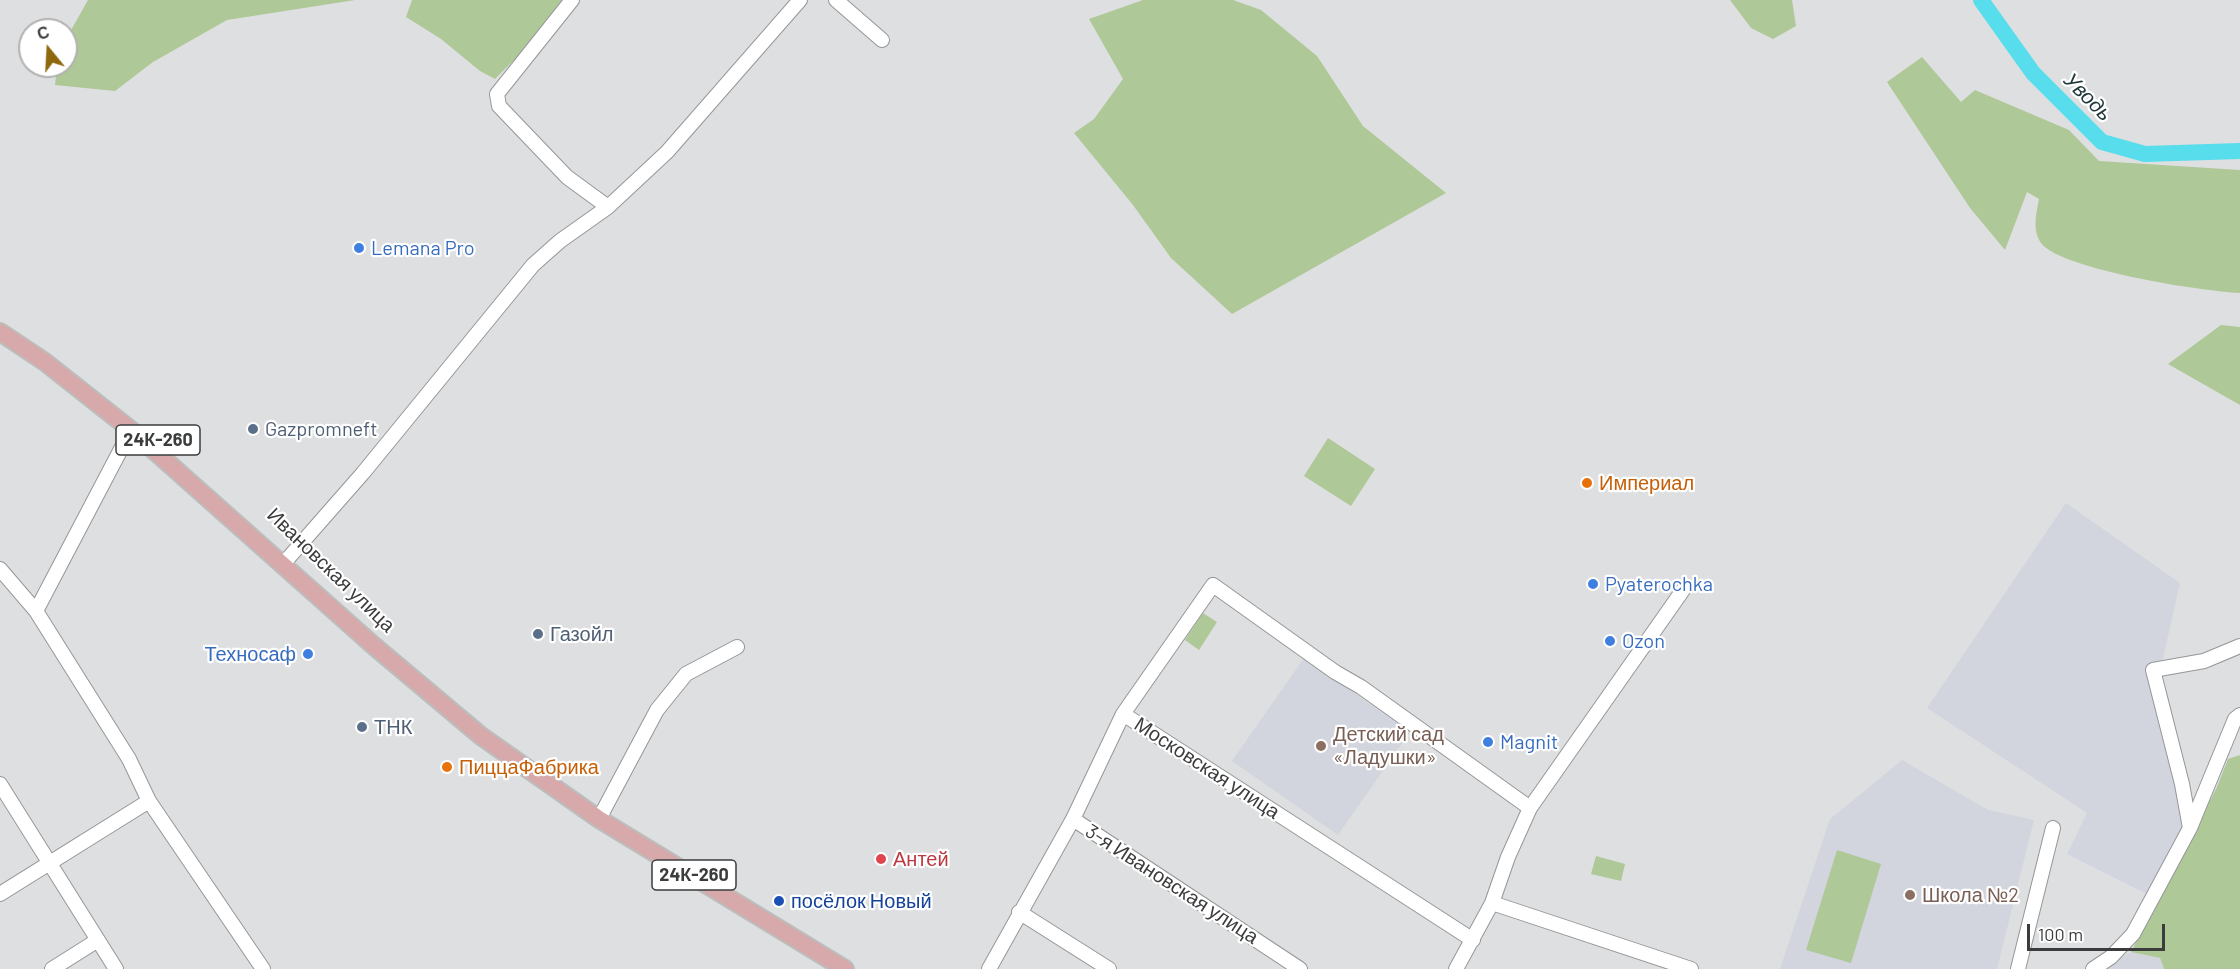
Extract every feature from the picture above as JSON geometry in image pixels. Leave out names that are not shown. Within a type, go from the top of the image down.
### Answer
[{"type":"main road","name":"Ивановская улица","points":[[0,327],[137,423],[441,699],[492,739],[636,840]]},
{"type":"main road","name":"24К-260","points":[[0,332],[69,380],[131,430]]},
{"type":"main road","name":"Ивановская улица","points":[[131,430],[287,560],[375,646],[481,736],[599,819],[845,969]]},
{"type":"street","points":[[572,0],[497,94],[498,100],[506,114],[567,177],[608,207]]},
{"type":"street","points":[[287,560],[363,473],[533,265],[560,241],[608,207],[668,152],[800,0]]},
{"type":"street","points":[[836,0],[882,40]]},
{"type":"street","points":[[36,611],[131,430]]},
{"type":"street","points":[[0,569],[36,611],[129,759],[149,801],[263,969]]},
{"type":"street","points":[[1123,714],[1213,585],[1530,808]]},
{"type":"street","points":[[1460,967],[1492,903],[1508,857],[1530,808],[1683,590]]},
{"type":"street","points":[[2190,828],[2182,784],[2153,670],[2204,661],[2240,646]]},
{"type":"street","points":[[601,816],[657,710],[686,674],[737,647]]},
{"type":"street","name":"Московская улица","points":[[989,969],[1073,819],[1123,714],[1473,940]]},
{"type":"street","points":[[2093,969],[2111,957],[2133,934],[2190,828],[2237,717]]},
{"type":"street","points":[[2,790],[51,863],[116,969]]},
{"type":"street","points":[[0,894],[149,801]]},
{"type":"street","name":"3-я Ивановская улица","points":[[1073,819],[1300,969]]},
{"type":"street","points":[[2018,969],[2054,828]]},
{"type":"street","points":[[1492,903],[1691,969]]},
{"type":"street","points":[[1019,912],[1109,969]]},
{"type":"street","points":[[52,969],[98,940]]},
{"type":"shaded area","points":[[2066,503],[2180,583],[2160,672],[2185,828],[2149,895],[2067,854],[2087,813],[1927,708]]},
{"type":"shaded area","name":"Детский сад «Ладушки»","points":[[1304,658],[1410,732],[1338,835],[1232,761]]},
{"type":"shaded area","name":"Школа №2","points":[[1902,760],[1988,810],[2034,820],[1997,969],[1780,969],[1830,819]]},
{"type":"shaded area","points":[[2131,952],[2160,958],[2164,969],[2101,969]]},
{"type":"green space","points":[[88,0],[355,0],[227,20],[153,62],[115,91],[55,85],[56,78],[78,78],[78,18]]},
{"type":"green space","points":[[412,0],[563,0],[521,53],[495,79],[480,71],[441,39],[406,17]]},
{"type":"green space","points":[[1143,0],[1233,0],[1261,10],[1317,56],[1363,126],[1446,193],[1232,314],[1171,258],[1133,205],[1074,133],[1094,119],[1123,79],[1089,19]]},
{"type":"green space","points":[[1730,0],[1792,0],[1796,26],[1773,39],[1751,28]]},
{"type":"green space","points":[[1922,57],[1961,102],[1975,90],[2069,130],[2099,161],[2240,170],[2240,293],[2138,278],[2109,272],[2060,256],[2045,247],[2038,237],[2036,224],[2039,199],[2027,192],[2005,250],[1970,208],[1887,82]]},
{"type":"green space","points":[[2221,325],[2240,327],[2240,405],[2168,364]]},
{"type":"green space","points":[[1328,438],[1375,469],[1351,506],[1304,476]]},
{"type":"green space","points":[[1203,613],[1217,622],[1199,650],[1185,640]]},
{"type":"green space","points":[[2240,755],[2240,969],[2164,969],[2160,958],[2131,952],[2217,787],[2228,759]]},
{"type":"green space","points":[[1837,850],[1881,864],[1851,963],[1806,950]]},
{"type":"green space","points":[[1596,856],[1625,864],[1621,881],[1591,874]]},
{"type":"waterway","name":"Уводь","points":[[1981,0],[2033,73],[2102,142],[2145,154],[2240,151]]},
{"type":"place","name":"Lemana Pro","points":[[359,248]]},
{"type":"place","name":"Gazpromneft","points":[[253,429]]},
{"type":"place","name":"Империал","points":[[1587,483]]},
{"type":"place","name":"Pyaterochka","points":[[1593,584]]},
{"type":"place","name":"Газойл","points":[[538,634]]},
{"type":"place","name":"Ozon","points":[[1610,641]]},
{"type":"place","name":"Техносаф","points":[[308,654]]},
{"type":"place","name":"ТНК","points":[[362,727]]},
{"type":"place","name":"Magnit","points":[[1488,742]]},
{"type":"place","name":"Детский сад «Ладушки»","points":[[1321,746]]},
{"type":"place","name":"ПиццаФабрика","points":[[447,767]]},
{"type":"place","name":"Антей","points":[[881,859]]},
{"type":"place","name":"Школа №2","points":[[1910,895]]},
{"type":"place","name":"посёлок Новый","points":[[779,901]]}]
